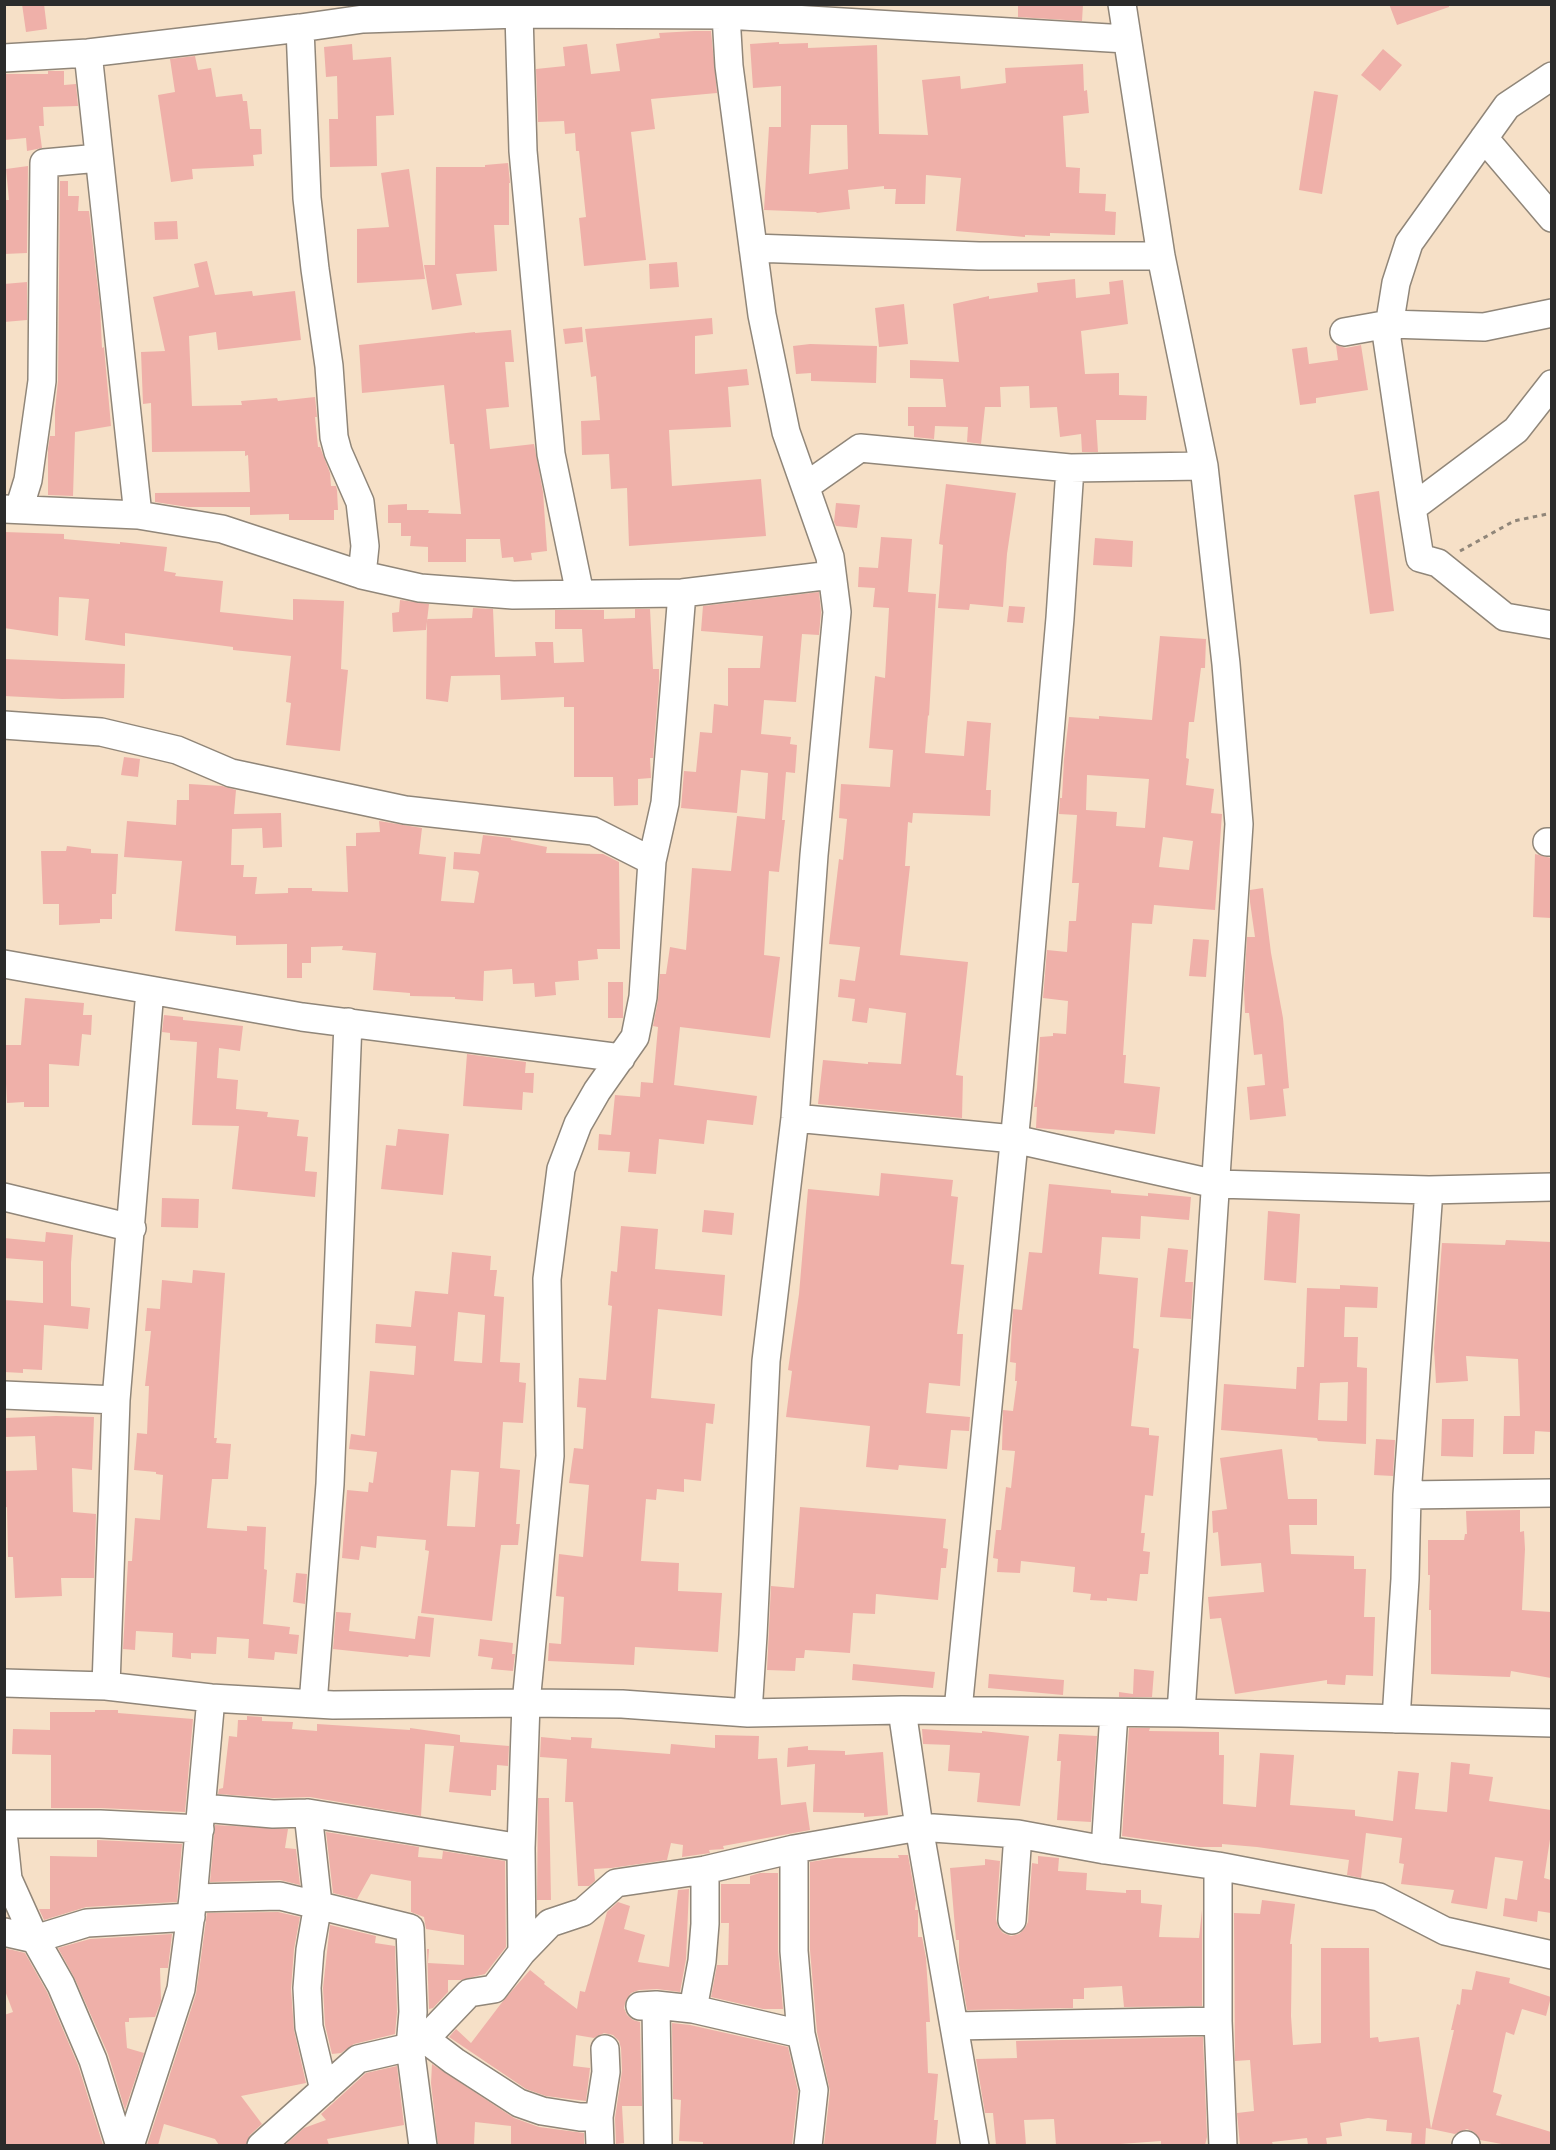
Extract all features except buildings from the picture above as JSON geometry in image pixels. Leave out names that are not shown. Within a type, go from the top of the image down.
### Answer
[{"type":"street","points":[[1122,4],[1161,256],[1204,466],[1226,664],[1239,824],[1181,1713]]},
{"type":"street","points":[[4,58],[88,53],[300,28],[329,14],[363,19],[519,14],[726,15],[1126,39]]},
{"type":"street","points":[[519,14],[523,151],[551,454],[580,594]]},
{"type":"street","points":[[726,15],[729,66],[762,315],[786,432],[830,557],[837,612],[814,855],[795,1118],[766,1361],[748,1713]]},
{"type":"street","points":[[300,28],[307,198],[328,366],[334,437],[338,452],[360,502],[365,546],[362,575]]},
{"type":"street","points":[[88,53],[138,515]]},
{"type":"street","points":[[1551,76],[1507,106],[1409,243],[1396,283],[1387,339],[1420,558],[1438,563],[1505,617],[1551,625]]},
{"type":"street","points":[[1484,138],[1551,218]]},
{"type":"street","points":[[99,159],[44,163],[42,381],[28,480],[12,509],[138,515],[222,529],[362,575],[420,588],[513,595],[682,593],[832,575]]},
{"type":"street","points":[[753,249],[979,256],[1161,256]]},
{"type":"street","points":[[1344,332],[1389,324],[1484,327],[1551,313]]},
{"type":"street","points":[[1412,508],[1516,430],[1551,384]]},
{"type":"street","points":[[806,486],[860,448],[1070,468],[1204,466]]},
{"type":"street","points":[[958,1710],[1014,1139],[1058,644],[1070,468]]},
{"type":"street","points":[[522,1952],[521,1848],[526,1703],[550,1456],[547,1279],[561,1169],[578,1124],[597,1091],[635,1037],[643,997],[652,861],[665,803],[682,593]]},
{"type":"street","points":[[4,725],[101,732],[177,750],[231,773],[405,810],[593,831],[652,861]]},
{"type":"street","points":[[4,964],[302,1017],[621,1058]]},
{"type":"street","points":[[106,1686],[116,1400],[150,990]]},
{"type":"street","points":[[313,1704],[330,1484],[348,1022]]},
{"type":"street","points":[[795,1118],[1014,1139],[1216,1184],[1429,1190],[1551,1187]]},
{"type":"street","points":[[1396,1719],[1405,1579],[1407,1495],[1429,1190]]},
{"type":"street","points":[[4,1197],[132,1228]]},
{"type":"street","points":[[4,1395],[116,1400]]},
{"type":"street","points":[[1407,1495],[1551,1493]]},
{"type":"street","points":[[4,1683],[106,1686],[211,1698],[333,1705],[621,1704],[748,1713],[958,1710],[1181,1713],[1551,1723]]},
{"type":"street","points":[[130,2145],[181,1989],[192,1907],[211,1698]]},
{"type":"street","points":[[902,1710],[919,1827],[975,2145]]},
{"type":"street","points":[[1105,1850],[1114,1713]]},
{"type":"street","points":[[4,1824],[100,1824],[308,1813],[521,1848]]},
{"type":"street","points":[[308,1813],[318,1904],[310,1950],[307,1988],[309,2027],[324,2090]]},
{"type":"street","points":[[261,2145],[358,2059],[417,2043],[469,1993],[494,1989],[522,1952],[550,1923],[583,1912],[616,1883],[705,1870],[794,1849],[919,1827],[1018,1834],[1105,1850],[1218,1866],[1379,1898],[1445,1931],[1551,1955]]},
{"type":"street","points":[[1012,1920],[1018,1834]]},
{"type":"street","points":[[4,1841],[8,1879],[35,1939],[61,1985],[93,2060],[120,2145]]},
{"type":"street","points":[[794,1849],[795,1951],[801,2034],[814,2090],[808,2145]]},
{"type":"street","points":[[1218,1866],[1218,2021],[1223,2145]]},
{"type":"street","points":[[693,2010],[702,1961],[705,1870]]},
{"type":"street","points":[[4,1932],[35,1939],[87,1923],[280,1896],[410,1928],[413,2012],[423,2145]]},
{"type":"street","points":[[658,2145],[648,2006],[693,2010],[801,2034]]},
{"type":"street","points":[[954,2026],[1218,2021]]},
{"type":"street","points":[[417,2043],[454,2061],[519,2103],[542,2111],[580,2117],[599,2117]]},
{"type":"street","points":[[600,2145],[599,2117],[606,2072],[605,2049]]},
{"type":"path","points":[[1438,563],[1514,521],[1551,513]]}]
